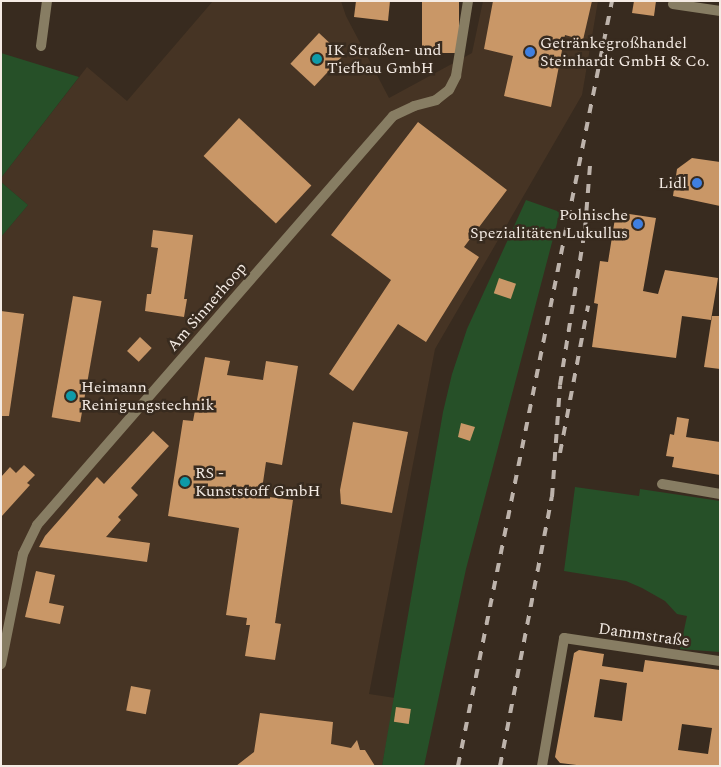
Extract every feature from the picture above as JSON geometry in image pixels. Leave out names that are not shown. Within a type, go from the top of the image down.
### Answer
[{"type":"street","points":[[41,46],[47,1]]},
{"type":"street","name":"Am Sinnerhoop","points":[[1,664],[23,554],[37,525],[393,116],[414,106],[436,100],[450,90],[456,76],[468,1]]},
{"type":"street","points":[[673,4],[720,11]]},
{"type":"street","points":[[662,484],[720,494]]},
{"type":"street","name":"Dammstraße","points":[[542,766],[564,638],[720,661]]},
{"type":"shaded area","points":[[213,1],[341,1],[346,16],[389,98],[472,53],[483,1],[598,1],[582,95],[435,349],[369,694],[395,698],[382,766],[1,766],[1,237],[28,205],[1,182],[1,178],[87,67],[127,101]]},
{"type":"green space","points":[[1,53],[79,77],[1,178]]},
{"type":"green space","points":[[1,182],[28,205],[1,237]]},
{"type":"green space","points":[[526,200],[560,212],[466,569],[424,766],[382,766],[443,412],[452,374],[467,329]]},
{"type":"green space","points":[[575,487],[639,496],[640,489],[720,501],[720,652],[680,649],[687,616],[677,614],[665,601],[642,588],[626,581],[564,571]]},
{"type":"building","points":[[356,1],[390,1],[388,21],[354,17]]},
{"type":"building","points":[[422,1],[459,1],[459,53],[422,53]]},
{"type":"building","name":"Getränkegroßhandel Steinhardt GmbH & Co.","points":[[493,1],[592,1],[583,40],[565,35],[551,107],[504,96],[513,56],[484,49]]},
{"type":"building","points":[[634,1],[656,1],[654,16],[632,13]]},
{"type":"building","name":"IK Straßen- und Tiefbau GmbH","points":[[319,33],[343,56],[314,86],[290,64]]},
{"type":"building","points":[[239,118],[311,186],[276,224],[204,156]]},
{"type":"building","points":[[418,122],[507,190],[464,247],[479,257],[426,342],[398,324],[353,391],[329,374],[391,280],[331,235]]},
{"type":"building","name":"Lidl","points":[[692,158],[720,162],[720,206],[673,196],[677,169]]},
{"type":"building","points":[[616,212],[656,218],[643,291],[658,294],[665,270],[718,278],[711,320],[682,316],[676,358],[592,347],[598,304],[594,303],[600,261],[608,262]]},
{"type":"building","points":[[153,230],[193,235],[184,299],[187,299],[184,317],[145,311],[147,294],[151,294],[158,248],[151,247]]},
{"type":"building","points":[[499,278],[516,284],[511,299],[494,293]]},
{"type":"building","points":[[73,296],[102,301],[80,422],[52,417]]},
{"type":"building","points":[[1,311],[24,314],[9,416],[1,416]]},
{"type":"building","points":[[712,316],[720,316],[720,369],[704,367]]},
{"type":"building","points":[[140,337],[152,348],[139,362],[127,351]]},
{"type":"building","points":[[205,357],[230,361],[227,375],[263,380],[266,361],[298,366],[282,465],[266,462],[261,496],[293,500],[275,623],[281,624],[275,660],[245,656],[250,625],[246,625],[247,618],[226,615],[239,528],[168,516],[183,420],[193,421]]},
{"type":"building","points":[[677,417],[689,419],[686,437],[720,442],[720,475],[672,467],[674,457],[666,456],[670,434],[674,435]]},
{"type":"building","points":[[353,422],[408,432],[392,513],[341,504],[340,490]]},
{"type":"building","points":[[461,423],[475,427],[470,441],[458,437]]},
{"type":"building","points":[[153,431],[169,446],[131,488],[138,495],[118,517],[121,520],[106,537],[150,543],[147,562],[39,547],[45,536],[97,477],[104,484]]},
{"type":"building","points":[[24,465],[35,475],[27,483],[30,485],[1,517],[1,477],[10,467],[16,473]]},
{"type":"building","points":[[36,571],[55,575],[49,603],[64,606],[60,624],[25,617]]},
{"type":"building","points":[[579,650],[604,654],[602,666],[643,672],[645,660],[720,670],[720,766],[585,766],[560,763],[555,757],[574,653]],"holes":[[[600,679],[627,683],[622,721],[594,717]],[[682,724],[712,728],[708,754],[678,750]]]},
{"type":"building","points":[[131,686],[151,690],[146,714],[126,711]]},
{"type":"building","points":[[396,707],[411,709],[409,724],[394,722]]},
{"type":"building","points":[[260,713],[333,722],[331,744],[351,748],[357,740],[360,750],[365,750],[375,766],[236,766],[254,752]]},
{"type":"railway","points":[[458,766],[612,1]]},
{"type":"railway","points":[[500,766],[552,497],[560,385],[585,229],[590,165]]},
{"type":"railway","points":[[560,453],[588,306]]},
{"type":"place","name":"Getränkegroßhandel Steinhardt GmbH & Co.","points":[[530,52]]},
{"type":"place","name":"IK Straßen- und Tiefbau GmbH","points":[[317,59]]},
{"type":"place","name":"Lidl","points":[[697,183]]},
{"type":"place","name":"Polnische Spezialitäten Lukullus","points":[[638,224]]},
{"type":"place","name":"Heimann Reinigungstechnik","points":[[71,396]]},
{"type":"place","name":"RS - Kunststoff GmbH","points":[[185,482]]}]
